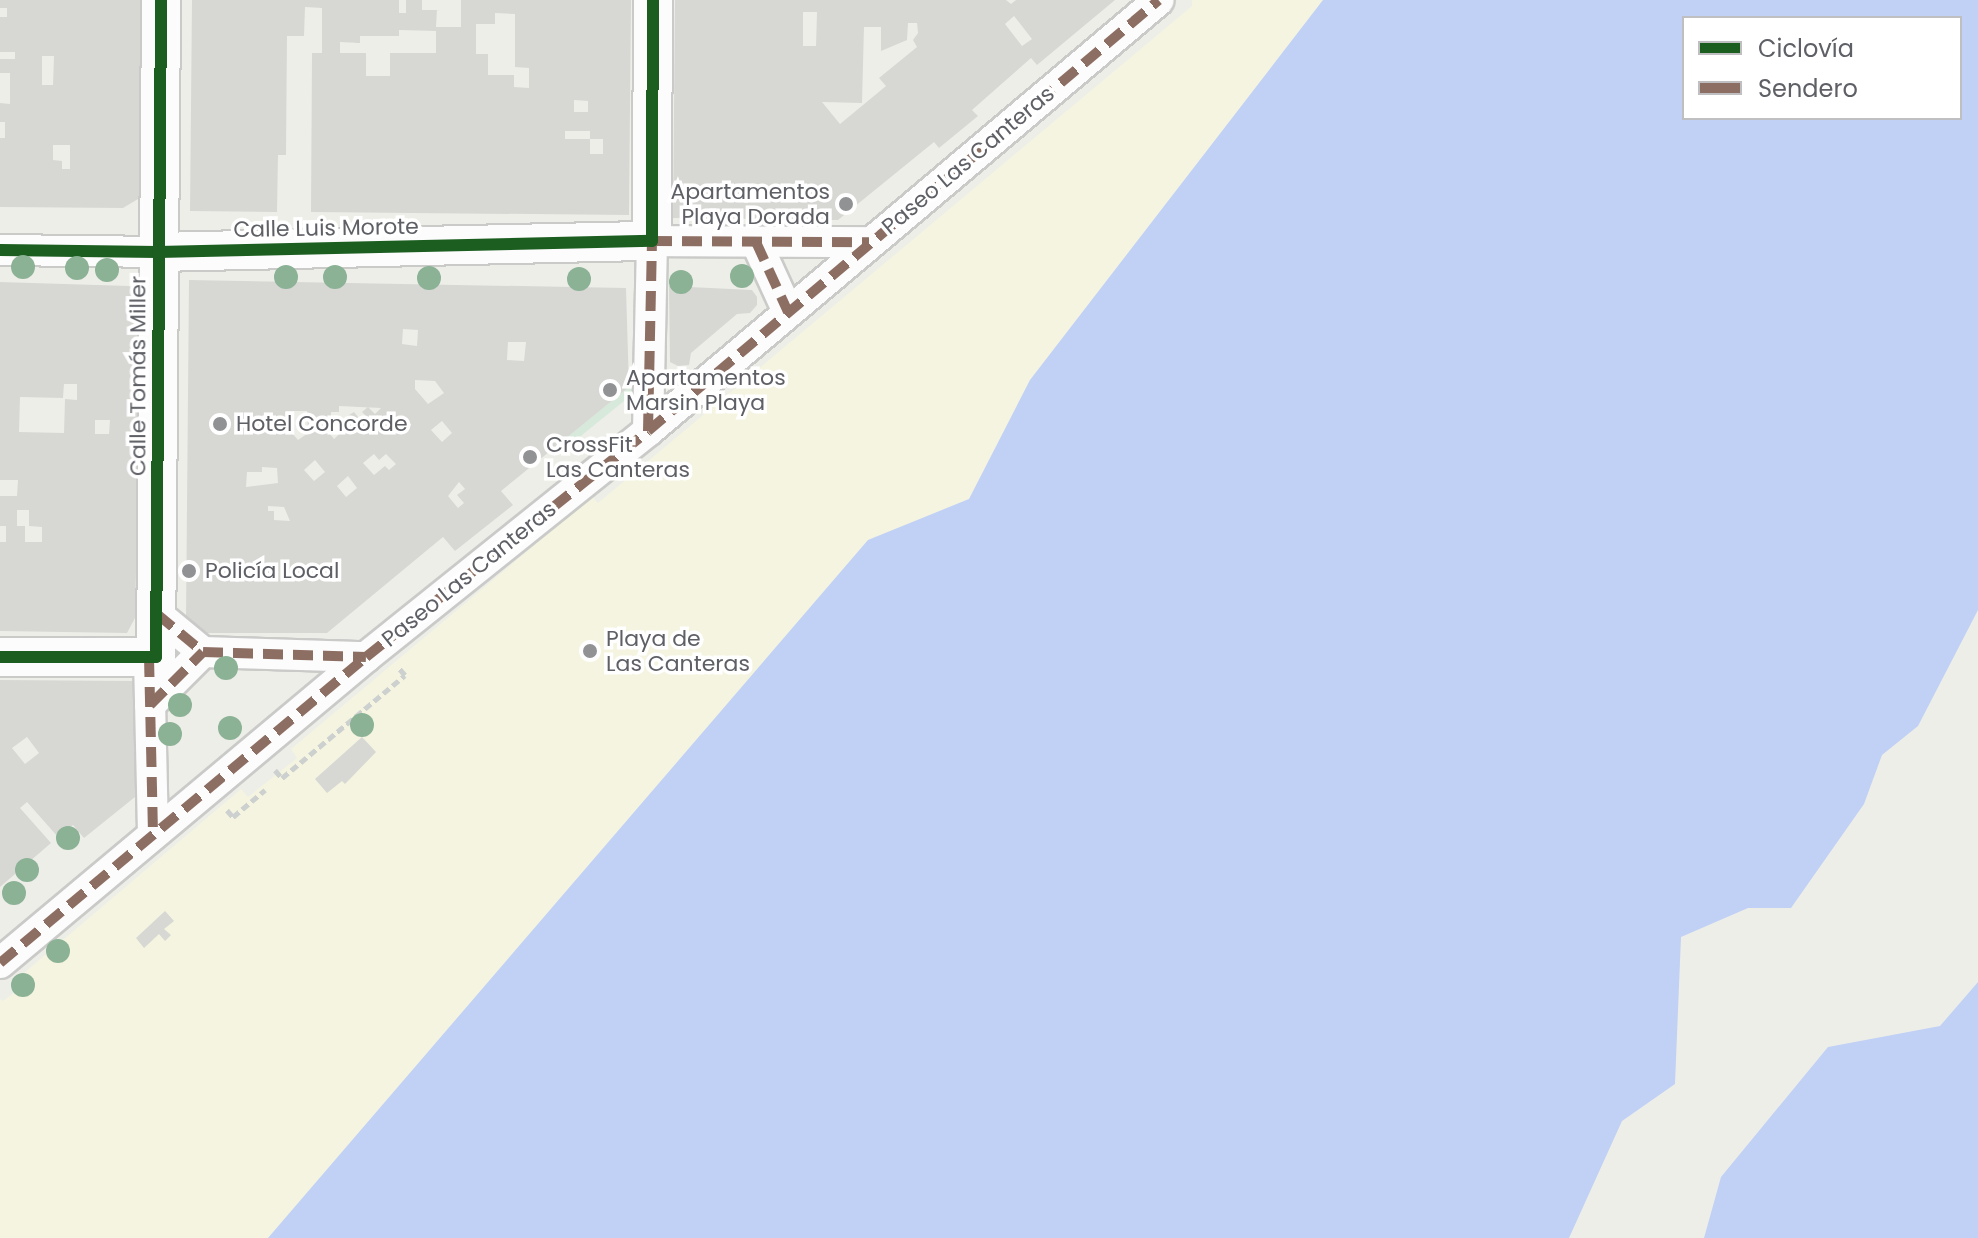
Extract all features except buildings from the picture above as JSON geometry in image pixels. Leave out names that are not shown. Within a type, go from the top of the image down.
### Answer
[{"type":"street","name":"Calle Tomás Miller","points":[[153,834],[150,705],[157,614],[161,0]]},
{"type":"street","points":[[648,431],[653,0]]},
{"type":"street","name":"Paseo Las Canteras","points":[[0,963],[366,657],[648,431],[1159,0]]},
{"type":"street","name":"Calle Luis Morote","points":[[0,250],[158,252],[652,241]]},
{"type":"street","points":[[652,241],[869,242]]},
{"type":"street","points":[[756,242],[788,312]]},
{"type":"street","points":[[157,614],[203,652],[366,657]]},
{"type":"street","points":[[150,705],[203,652]]},
{"type":"street","points":[[0,657],[153,657]]},
{"type":"shaded area","points":[[629,387],[634,393],[561,452],[556,446]]},
{"type":"sand","name":"Playa de Las Canteras","points":[[1192,0],[1323,0],[1030,380],[969,499],[868,540],[268,1238],[0,1238],[0,999],[3,1001],[16,991],[11,984],[241,789],[248,797],[297,758],[291,749],[592,497],[598,503],[1192,6]]},
{"type":"water","points":[[1323,0],[1978,0],[1978,610],[1918,726],[1882,755],[1864,804],[1791,908],[1748,908],[1681,937],[1675,1084],[1622,1121],[1569,1238],[268,1238],[868,540],[969,499],[1030,380]]},
{"type":"water","points":[[1978,982],[1978,1238],[1704,1238],[1721,1177],[1828,1047],[1940,1026]]},
{"type":"marked path","points":[[0,963],[366,657],[648,431],[1159,0]]},
{"type":"marked path","points":[[648,431],[652,241],[869,242]]},
{"type":"marked path","points":[[756,242],[788,312]]},
{"type":"marked path","points":[[157,614],[203,652],[366,657]]},
{"type":"marked path","points":[[150,705],[203,652]]},
{"type":"marked path","points":[[149,657],[153,834]]},
{"type":"cycle path","points":[[0,657],[156,657],[161,0]]},
{"type":"cycle path","points":[[0,250],[158,252],[652,241],[653,0]]},
{"type":"place","name":"Apartamentos Playa Dorada","points":[[846,204]]},
{"type":"place","name":"Apartamentos Marsin Playa","points":[[610,390]]},
{"type":"place","name":"Hotel Concorde","points":[[220,424]]},
{"type":"place","name":"CrossFit Las Canteras","points":[[530,457]]},
{"type":"place","name":"Policía Local","points":[[189,571]]},
{"type":"place","name":"Playa de Las Canteras","points":[[590,651]]}]
